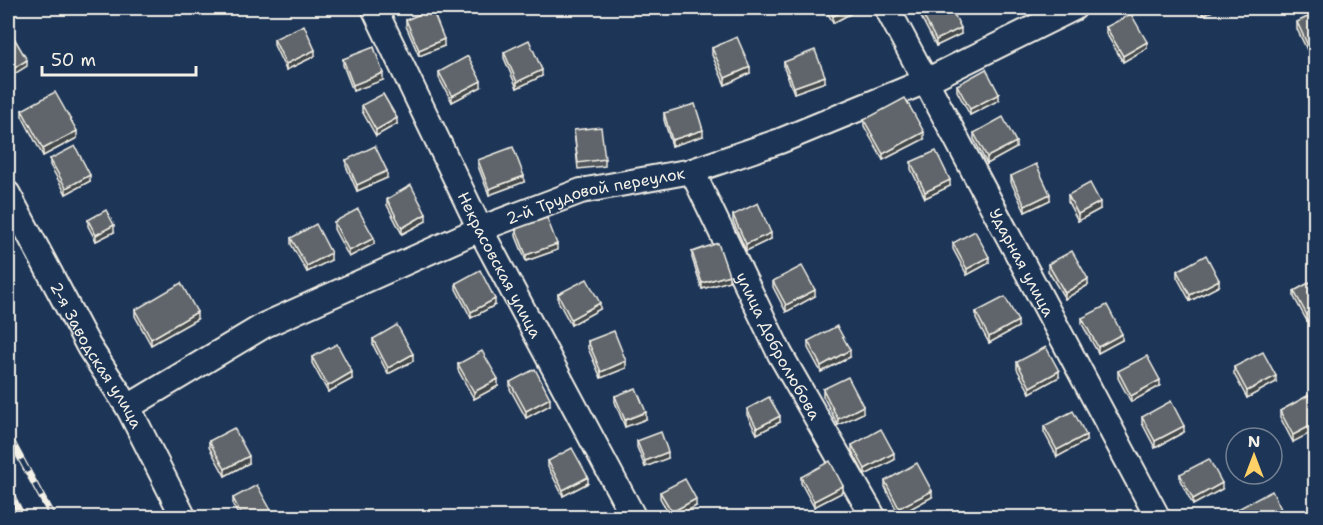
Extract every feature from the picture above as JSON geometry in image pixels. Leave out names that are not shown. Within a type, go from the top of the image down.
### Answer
[{"type":"street","name":"Некрасовская улица","points":[[374,8],[480,229],[634,518]]},
{"type":"street","name":"Ударная улица","points":[[888,8],[1158,518]]},
{"type":"street","name":"2-й Трудовой переулок","points":[[128,407],[265,325],[480,229],[581,191],[692,171],[780,141],[926,81],[1074,8]]},
{"type":"street","name":"улица Добролюбова","points":[[692,171],[780,354],[874,518]]},
{"type":"street","name":"2-я Заводская улица","points":[[8,194],[89,347],[128,407],[184,518]]},
{"type":"building","points":[[828,8],[850,8],[833,16]]},
{"type":"building","points":[[928,8],[951,8],[961,28],[936,40],[921,11]]},
{"type":"building","points":[[432,9],[444,39],[419,50],[406,20]]},
{"type":"building","points":[[1316,13],[1316,50],[1311,52],[1297,22]]},
{"type":"building","points":[[1131,14],[1147,42],[1123,56],[1106,27]]},
{"type":"building","points":[[304,25],[315,50],[286,64],[274,39]]},
{"type":"building","points":[[13,36],[27,60],[8,72],[8,40]]},
{"type":"building","points":[[737,37],[750,67],[725,78],[712,48]]},
{"type":"building","points":[[529,40],[542,70],[517,82],[504,52]]},
{"type":"building","points":[[374,47],[383,73],[353,85],[343,59]]},
{"type":"building","points":[[815,50],[825,76],[794,87],[784,62]]},
{"type":"building","points":[[468,56],[481,81],[452,96],[439,72]]},
{"type":"building","points":[[986,69],[999,94],[970,109],[957,85]]},
{"type":"building","points":[[55,92],[77,131],[43,149],[22,110]]},
{"type":"building","points":[[383,94],[397,118],[376,130],[362,105]]},
{"type":"building","points":[[905,98],[924,132],[883,154],[864,120]]},
{"type":"building","points":[[695,104],[703,130],[672,140],[664,113]]},
{"type":"building","points":[[1003,117],[1016,142],[987,157],[974,133]]},
{"type":"building","points":[[601,127],[605,159],[578,163],[574,130]]},
{"type":"building","points":[[75,146],[90,175],[66,188],[50,159]]},
{"type":"building","points":[[375,146],[387,171],[357,185],[346,160]]},
{"type":"building","points":[[513,147],[524,176],[489,189],[478,160]]},
{"type":"building","points":[[936,151],[950,180],[925,192],[911,162]]},
{"type":"building","points":[[1036,164],[1050,194],[1025,206],[1011,176]]},
{"type":"building","points":[[1090,183],[1100,202],[1078,214],[1068,195]]},
{"type":"building","points":[[411,185],[426,214],[402,228],[387,199]]},
{"type":"building","points":[[758,203],[771,233],[746,244],[733,215]]},
{"type":"building","points":[[358,209],[374,238],[349,251],[334,222]]},
{"type":"building","points":[[106,210],[114,225],[96,235],[88,220]]},
{"type":"building","points":[[547,218],[557,244],[526,255],[516,229]]},
{"type":"building","points":[[316,224],[331,253],[307,266],[291,238]]},
{"type":"building","points":[[975,231],[989,257],[967,269],[953,243]]},
{"type":"building","points":[[718,243],[729,275],[702,283],[692,252]]},
{"type":"building","points":[[1072,251],[1088,279],[1065,293],[1048,264]]},
{"type":"building","points":[[1206,255],[1219,280],[1190,295],[1177,271]]},
{"type":"building","points":[[802,266],[815,290],[786,305],[773,281]]},
{"type":"building","points":[[480,270],[495,299],[471,312],[456,283]]},
{"type":"building","points":[[587,279],[600,303],[571,319],[558,294]]},
{"type":"building","points":[[1316,279],[1316,311],[1307,315],[1294,291]]},
{"type":"building","points":[[181,283],[197,312],[151,339],[135,310]]},
{"type":"building","points":[[1005,297],[1018,321],[989,337],[976,312]]},
{"type":"building","points":[[1107,305],[1122,334],[1098,347],[1082,318]]},
{"type":"building","points":[[397,325],[413,354],[388,368],[373,339]]},
{"type":"building","points":[[837,326],[850,350],[821,366],[808,341]]},
{"type":"building","points":[[614,331],[626,361],[601,372],[588,341]]},
{"type":"building","points":[[337,344],[352,372],[328,386],[312,357]]},
{"type":"building","points":[[1046,347],[1059,371],[1030,387],[1017,362]]},
{"type":"building","points":[[482,351],[498,379],[474,392],[458,364]]},
{"type":"building","points":[[1263,352],[1276,376],[1247,391],[1234,367]]},
{"type":"building","points":[[1147,356],[1160,380],[1131,396],[1118,371]]},
{"type":"building","points":[[535,369],[550,398],[526,411],[510,382]]},
{"type":"building","points":[[848,377],[863,406],[838,419],[823,389]]},
{"type":"building","points":[[636,388],[646,412],[625,420],[615,396]]},
{"type":"building","points":[[1309,395],[1316,407],[1316,423],[1293,435],[1280,411]]},
{"type":"building","points":[[769,397],[780,416],[757,428],[747,409]]},
{"type":"building","points":[[1171,401],[1184,426],[1155,441],[1142,417]]},
{"type":"building","points":[[1073,411],[1086,435],[1057,450],[1044,426]]},
{"type":"building","points":[[234,428],[249,456],[225,469],[209,441]]},
{"type":"building","points":[[881,429],[894,453],[865,469],[852,445]]},
{"type":"building","points":[[661,432],[668,452],[645,461],[637,441]]},
{"type":"building","points":[[572,448],[588,477],[563,490],[548,461]]},
{"type":"building","points":[[1209,459],[1222,483],[1193,499],[1180,474]]},
{"type":"building","points":[[830,461],[843,486],[814,501],[801,477]]},
{"type":"building","points":[[917,463],[932,491],[899,508],[885,481]]},
{"type":"building","points":[[685,479],[696,499],[672,512],[660,492]]},
{"type":"building","points":[[257,485],[273,514],[266,518],[243,518],[233,498]]},
{"type":"building","points":[[1272,491],[1282,511],[1268,518],[1221,518]]},
{"type":"building","points":[[968,512],[971,518],[959,518]]},
{"type":"railway","points":[[8,435],[53,518]]},
{"type":"railway","points":[[8,488],[23,518]]}]
